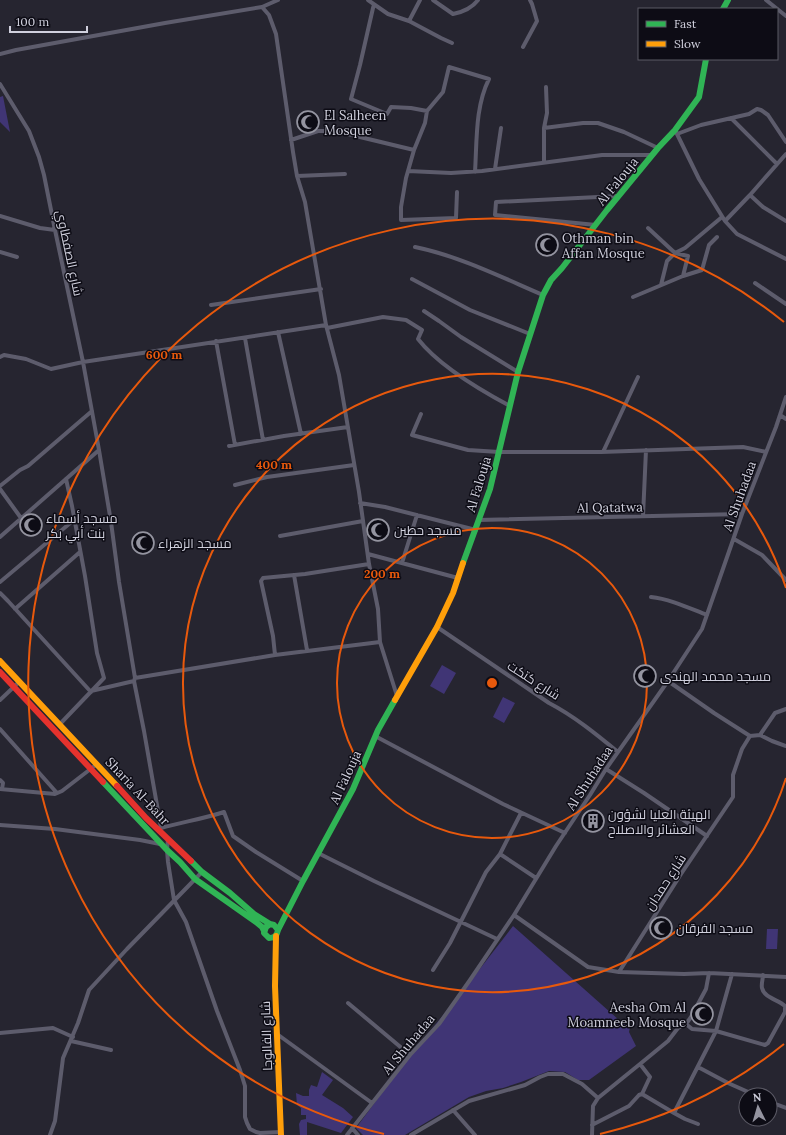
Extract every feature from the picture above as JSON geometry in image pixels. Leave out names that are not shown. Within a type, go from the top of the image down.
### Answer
[{"type":"main road","name":"Al Falouja","points":[[277,933],[303,881],[353,789],[375,736],[436,627],[453,593],[490,489],[518,372],[543,295],[551,280],[618,196],[658,148],[676,132],[699,96],[706,60]]},
{"type":"main road","name":"Sharia Al-Bahr","points":[[0,661],[146,818],[202,872],[230,893],[254,914],[270,924]]},
{"type":"main road","name":"Sharia Al-Bahr","points":[[0,672],[195,879],[245,914],[262,927],[264,931]]},
{"type":"main road","points":[[270,924],[274,925],[277,933],[272,938],[267,937],[264,931],[266,926],[270,924]]},
{"type":"main road","name":"شارع الفالوجا","points":[[277,933],[275,986],[281,1134]]},
{"type":"street","points":[[0,54],[165,23],[262,7],[278,0]]},
{"type":"street","points":[[368,0],[388,14],[409,21],[452,43]]},
{"type":"street","points":[[409,21],[420,0]]},
{"type":"street","points":[[433,0],[453,14],[461,12],[474,5],[478,0]]},
{"type":"street","points":[[523,47],[537,21],[530,0]]},
{"type":"street","points":[[766,0],[776,8]]},
{"type":"street","points":[[374,5],[351,99],[387,114],[391,107],[411,108],[426,111]]},
{"type":"street","points":[[262,7],[269,15],[276,34],[297,176],[305,202],[327,326],[339,375],[348,427],[368,554],[368,564],[378,609],[380,642],[397,696]]},
{"type":"street","points":[[778,10],[786,16]]},
{"type":"street","points":[[457,192],[456,218],[401,220],[401,207],[406,178],[414,150],[425,124],[426,111],[443,92],[449,67],[489,79],[482,99],[478,119],[475,172]]},
{"type":"street","name":"شارع الصفطاوي","points":[[0,84],[29,131],[39,156],[44,175],[54,230],[83,362],[99,450],[159,829]]},
{"type":"street","points":[[544,163],[544,128],[547,113],[546,87]]},
{"type":"street","points":[[786,142],[768,115],[761,110],[756,109],[749,114],[676,132],[699,179],[724,219],[737,234],[786,259]]},
{"type":"street","points":[[731,118],[777,164]]},
{"type":"street","points":[[544,128],[583,123],[598,123],[624,132],[658,148]]},
{"type":"street","points":[[495,169],[501,128]]},
{"type":"street","points":[[291,140],[318,131],[335,132],[414,150]]},
{"type":"street","points":[[661,285],[667,261],[724,219],[750,196],[786,154]]},
{"type":"street","points":[[408,171],[451,173],[475,172],[602,156],[652,155]]},
{"type":"street","points":[[297,176],[345,174]]},
{"type":"street","points":[[596,225],[495,215],[496,202],[618,196]]},
{"type":"street","points":[[750,196],[763,207],[786,221]]},
{"type":"street","points":[[0,216],[40,228],[54,230]]},
{"type":"street","points":[[648,228],[676,253],[688,256],[683,276]]},
{"type":"street","points":[[633,297],[683,276],[702,270],[709,245],[717,237]]},
{"type":"street","points":[[415,247],[452,257],[543,295]]},
{"type":"street","points":[[0,252],[17,257]]},
{"type":"street","points":[[412,279],[470,310],[530,334]]},
{"type":"street","points":[[755,283],[786,304]]},
{"type":"street","points":[[211,305],[321,289]]},
{"type":"street","points":[[424,312],[518,372]]},
{"type":"street","points":[[0,357],[4,355],[26,359],[51,369],[83,362],[216,341],[383,317],[406,320],[422,330],[418,338],[429,353],[480,389],[510,406]]},
{"type":"street","points":[[278,332],[301,434]]},
{"type":"street","points":[[245,338],[264,440]]},
{"type":"street","points":[[216,341],[235,445]]},
{"type":"street","points":[[603,452],[638,377]]},
{"type":"street","name":"Al Shuhadaa","points":[[347,1135],[410,1055],[439,1024],[470,980],[514,914],[606,769],[668,681],[702,629],[742,514],[786,397]]},
{"type":"street","points":[[0,486],[20,470],[28,466],[92,411]]},
{"type":"street","points":[[421,414],[412,435],[468,450],[499,452],[603,452],[743,447],[766,452]]},
{"type":"street","points":[[780,415],[786,419]]},
{"type":"street","points":[[229,446],[348,427]]},
{"type":"street","points":[[0,537],[99,450]]},
{"type":"street","points":[[643,516],[646,450]]},
{"type":"street","points":[[235,484],[267,477],[354,465]]},
{"type":"street","points":[[60,724],[104,678],[97,653],[75,519],[66,479]]},
{"type":"street","points":[[0,489],[21,518]]},
{"type":"street","points":[[360,503],[385,507],[476,530]]},
{"type":"street","name":"Al Qatatwa","points":[[478,520],[742,514]]},
{"type":"street","points":[[402,563],[417,516]]},
{"type":"street","points":[[0,582],[75,519]]},
{"type":"street","points":[[280,536],[363,521]]},
{"type":"street","points":[[734,539],[762,555],[786,580]]},
{"type":"street","points":[[15,609],[80,552]]},
{"type":"street","points":[[368,554],[458,578]]},
{"type":"street","points":[[275,655],[273,636],[261,581],[263,578],[368,564]]},
{"type":"street","points":[[294,575],[307,650]]},
{"type":"street","points":[[0,593],[91,692]]},
{"type":"street","points":[[651,597],[666,600],[707,615]]},
{"type":"street","name":"شارع كتكت","points":[[436,627],[549,703],[562,709],[618,752]]},
{"type":"street","points":[[91,692],[135,680],[275,655],[380,642]]},
{"type":"street","points":[[668,681],[750,736],[760,735],[786,746]]},
{"type":"street","points":[[0,700],[19,682]]},
{"type":"street","points":[[760,735],[775,713],[786,709]]},
{"type":"street","points":[[0,729],[57,793]]},
{"type":"street","points":[[375,736],[521,813],[564,833]]},
{"type":"street","name":"شارع حمدان","points":[[619,972],[732,798],[733,775],[742,748],[750,736]]},
{"type":"street","points":[[0,780],[3,783],[1,789],[55,794],[62,791],[97,764]]},
{"type":"street","points":[[606,769],[644,792],[707,836]]},
{"type":"street","points":[[159,829],[206,818],[224,812],[233,836],[303,881]]},
{"type":"street","points":[[433,970],[450,943],[486,872],[500,854],[509,838],[521,813]]},
{"type":"street","points":[[0,825],[55,829],[161,844]]},
{"type":"street","points":[[168,839],[168,862],[174,900],[186,922],[217,1011],[240,1070],[244,1086],[247,1123],[250,1129],[256,1132],[281,1134]]},
{"type":"street","points":[[318,853],[497,939]]},
{"type":"street","points":[[500,854],[536,878]]},
{"type":"street","points":[[50,1135],[55,1121],[63,1058],[72,1039],[89,990],[126,949],[202,872]]},
{"type":"street","points":[[514,914],[588,968],[619,972],[684,974],[709,973],[786,977]]},
{"type":"street","points":[[592,1135],[593,1106],[598,1098],[668,1041],[678,1028],[686,1024],[706,989],[709,973]]},
{"type":"street","points":[[674,1113],[716,1031],[732,974]]},
{"type":"street","points":[[686,1024],[692,1029],[716,1031],[765,1046],[785,1012],[785,1006],[765,994],[762,988],[763,975]]},
{"type":"street","points":[[348,1004],[410,1055]]},
{"type":"street","points":[[0,1033],[54,1028],[72,1039],[111,1050]]},
{"type":"street","points":[[277,1034],[372,1102]]},
{"type":"street","points":[[592,1125],[629,1106],[639,1095],[642,1094],[650,1077],[640,1064]]},
{"type":"street","points":[[698,1067],[738,1088]]},
{"type":"street","points":[[411,1135],[468,1101],[525,1085],[548,1074],[563,1074],[582,1084],[598,1098]]},
{"type":"street","points":[[642,1094],[685,1120],[698,1124]]},
{"type":"street","points":[[453,1110],[475,1135]]},
{"type":"street","points":[[352,1128],[358,1135]]},
{"type":"shaded area","points":[[3,96],[10,132],[0,122],[0,97]]},
{"type":"shaded area","points":[[442,665],[456,673],[444,694],[430,686]]},
{"type":"shaded area","points":[[503,697],[515,703],[504,723],[493,717]]},
{"type":"shaded area","points":[[513,926],[619,1020],[630,1027],[629,1032],[636,1046],[589,1080],[578,1080],[565,1072],[549,1071],[503,1088],[486,1091],[469,1097],[405,1135],[363,1135],[356,1128],[410,1055],[455,1001]]},
{"type":"shaded area","points":[[767,929],[778,929],[777,949],[766,949]]},
{"type":"shaded area","points":[[322,1072],[333,1080],[322,1095],[343,1108],[353,1117],[341,1133],[307,1122],[307,1135],[300,1135],[299,1124],[301,1120],[306,1119],[306,1115],[301,1115],[301,1108],[297,1105],[296,1093],[303,1096],[309,1096],[311,1085],[317,1087]]},
{"type":"traffic: fast","points":[[724,8],[728,0]]},
{"type":"traffic: fast","points":[[463,563],[490,489],[518,372],[543,295],[551,280],[658,148],[675,130],[699,97],[706,60]]},
{"type":"traffic: fast","points":[[278,930],[274,925],[270,924],[266,927],[264,933],[269,938],[274,937],[277,934],[303,881],[353,789],[378,730],[395,700]]},
{"type":"traffic: fast","points":[[103,782],[195,879],[256,922],[264,931]]},
{"type":"traffic: fast","points":[[191,861],[202,872],[230,893],[254,914],[270,924]]},
{"type":"traffic: slow","points":[[395,700],[437,627],[453,593],[463,563]]},
{"type":"traffic: slow","points":[[0,661],[117,786]]},
{"type":"traffic: slow","points":[[276,936],[275,986],[281,1135]]},
{"type":"traffic: jam","points":[[0,672],[103,782]]},
{"type":"traffic: jam","points":[[117,786],[146,818],[191,861]]},
{"type":"place","name":"El Salheen Mosque","points":[[308,122]]},
{"type":"place","name":"Othman bin Affan Mosque","points":[[547,245]]},
{"type":"place","name":"مسجد أسماء بنت أبي بكر","points":[[31,525]]},
{"type":"place","name":"مسجد حطين","points":[[378,530]]},
{"type":"place","name":"مسجد الزهراء","points":[[143,543]]},
{"type":"place","name":"مسجد محمد الهندى","points":[[645,676]]},
{"type":"place","name":"الهيئة العليا لشؤون العشائر والاصلاح","points":[[593,821]]},
{"type":"place","name":"مسجد الفرقان","points":[[661,928]]},
{"type":"place","name":"Aesha Om Al Moamneeb Mosque","points":[[702,1014]]}]
